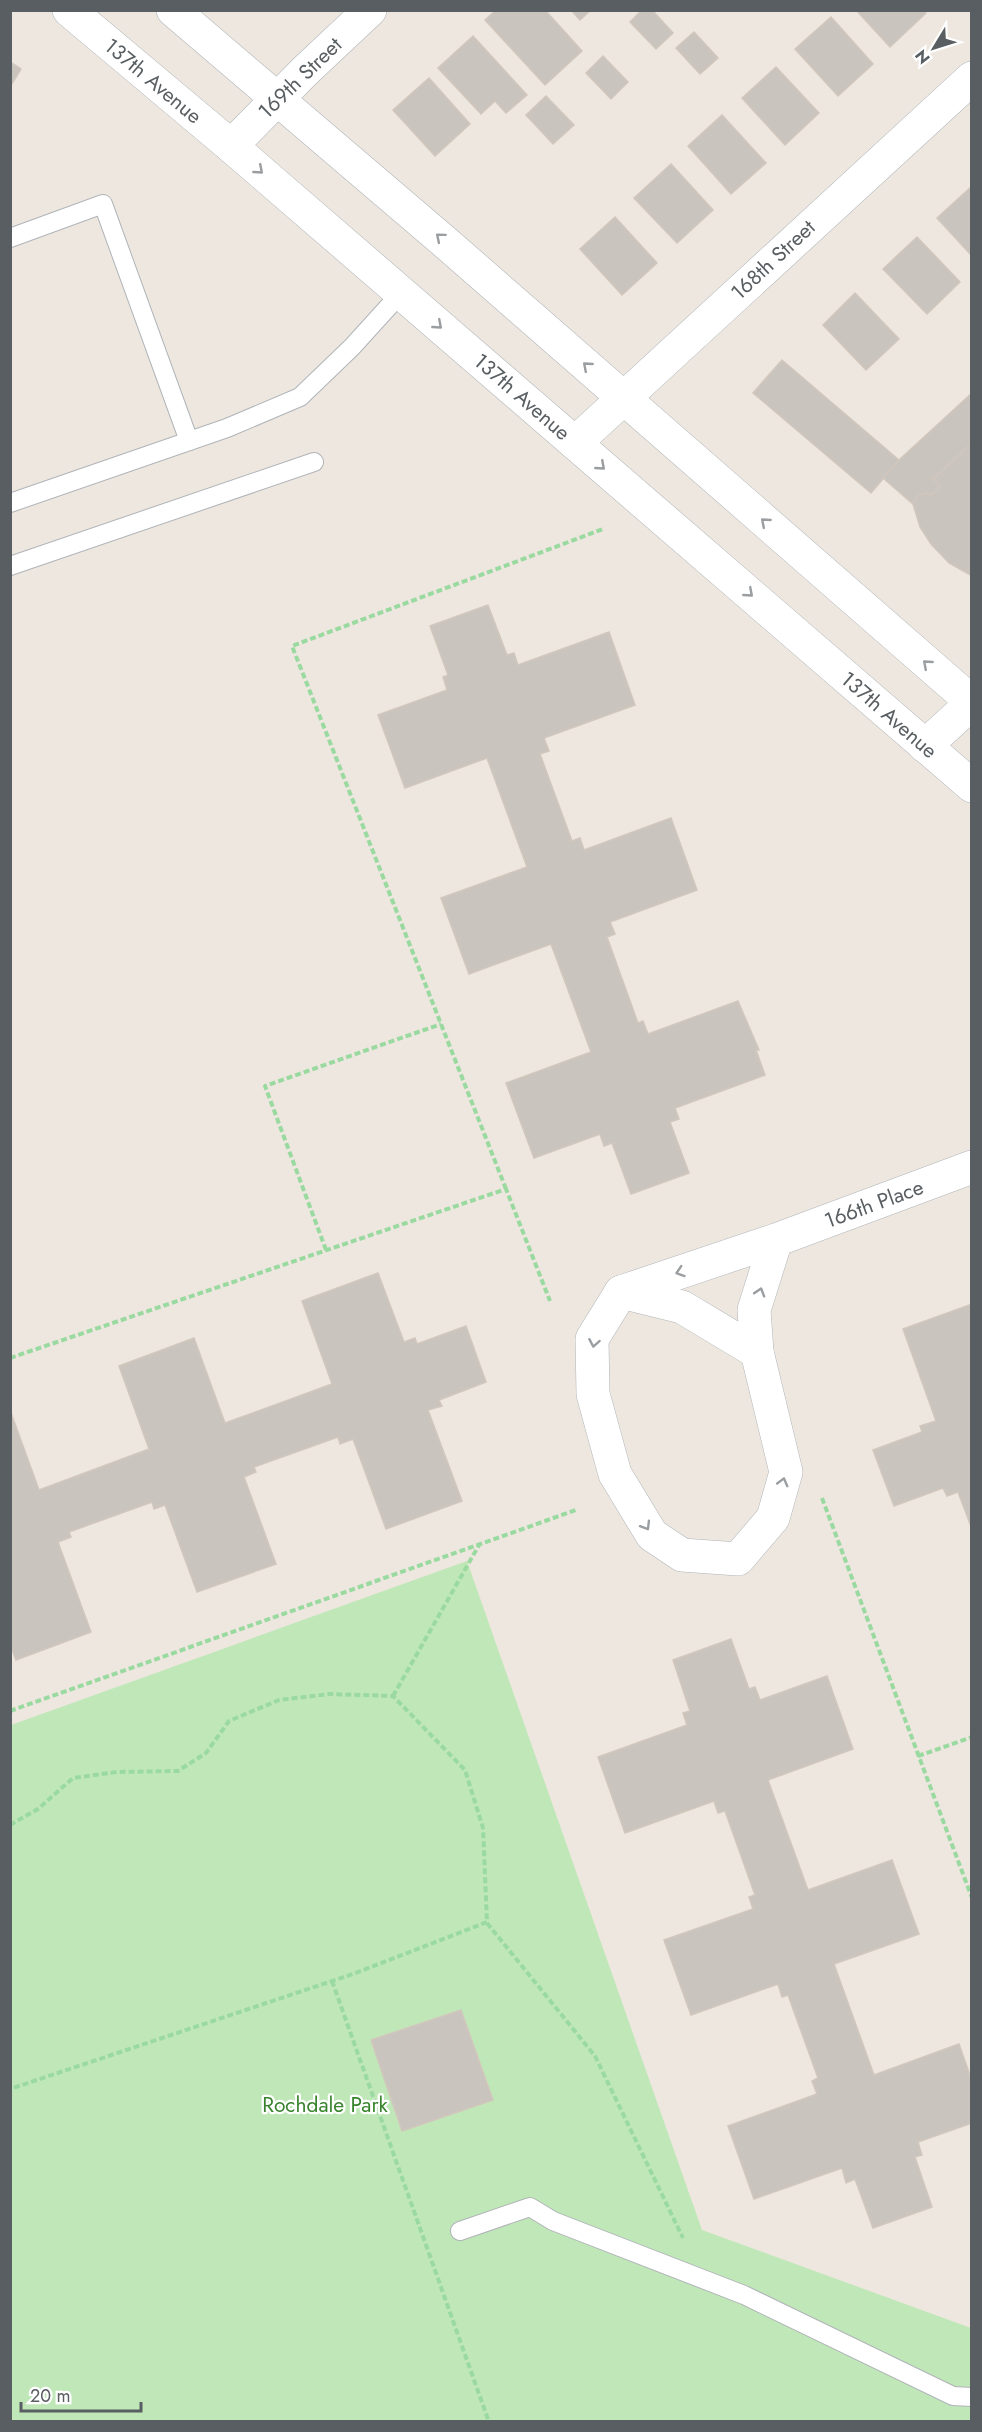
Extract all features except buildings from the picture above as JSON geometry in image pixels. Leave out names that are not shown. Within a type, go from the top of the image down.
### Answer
[{"type":"street","name":"137th Avenue","points":[[69,10],[231,146],[972,786]]},
{"type":"street","points":[[173,10],[446,243],[972,703],[926,746]]},
{"type":"street","name":"169th Street","points":[[231,146],[370,10]]},
{"type":"street","name":"168th Street","points":[[575,443],[972,78]]},
{"type":"street","name":"166th Place","points":[[621,1292],[776,1240],[972,1167]]},
{"type":"street","points":[[757,1352],[682,1307],[621,1292],[592,1339],[593,1394],[615,1474],[652,1535],[682,1555],[738,1559],[773,1518],[786,1472],[757,1352],[754,1310],[776,1240]]},
{"type":"lane","points":[[10,238],[103,204],[189,441]]},
{"type":"lane","points":[[10,503],[227,428],[300,397],[352,347],[401,293]]},
{"type":"lane","points":[[10,566],[314,462]]},
{"type":"lane","points":[[460,2231],[530,2207],[553,2221],[744,2295],[953,2396],[972,2397]]},
{"type":"path","points":[[550,1301],[292,646],[603,529]]},
{"type":"path","points":[[326,1250],[265,1086],[441,1024]]},
{"type":"path","points":[[10,1358],[506,1189]]},
{"type":"path","points":[[822,1498],[972,1898]]},
{"type":"path","points":[[10,1711],[576,1510]]},
{"type":"path","points":[[393,1696],[480,1544]]},
{"type":"path","points":[[10,1825],[38,1809],[73,1778],[117,1772],[178,1771],[206,1753],[229,1721],[279,1700],[330,1694],[393,1696],[465,1770],[483,1828],[487,1922],[594,2056],[675,2226],[687,2244]]},
{"type":"path","points":[[918,1756],[972,1737]]},
{"type":"path","points":[[10,2089],[332,1981],[487,1922]]},
{"type":"path","points":[[332,1981],[489,2421]]},
{"type":"green space","name":"Rochdale Park","points":[[467,1561],[702,2230],[971,2328],[971,2421],[11,2421],[11,1725]]}]
